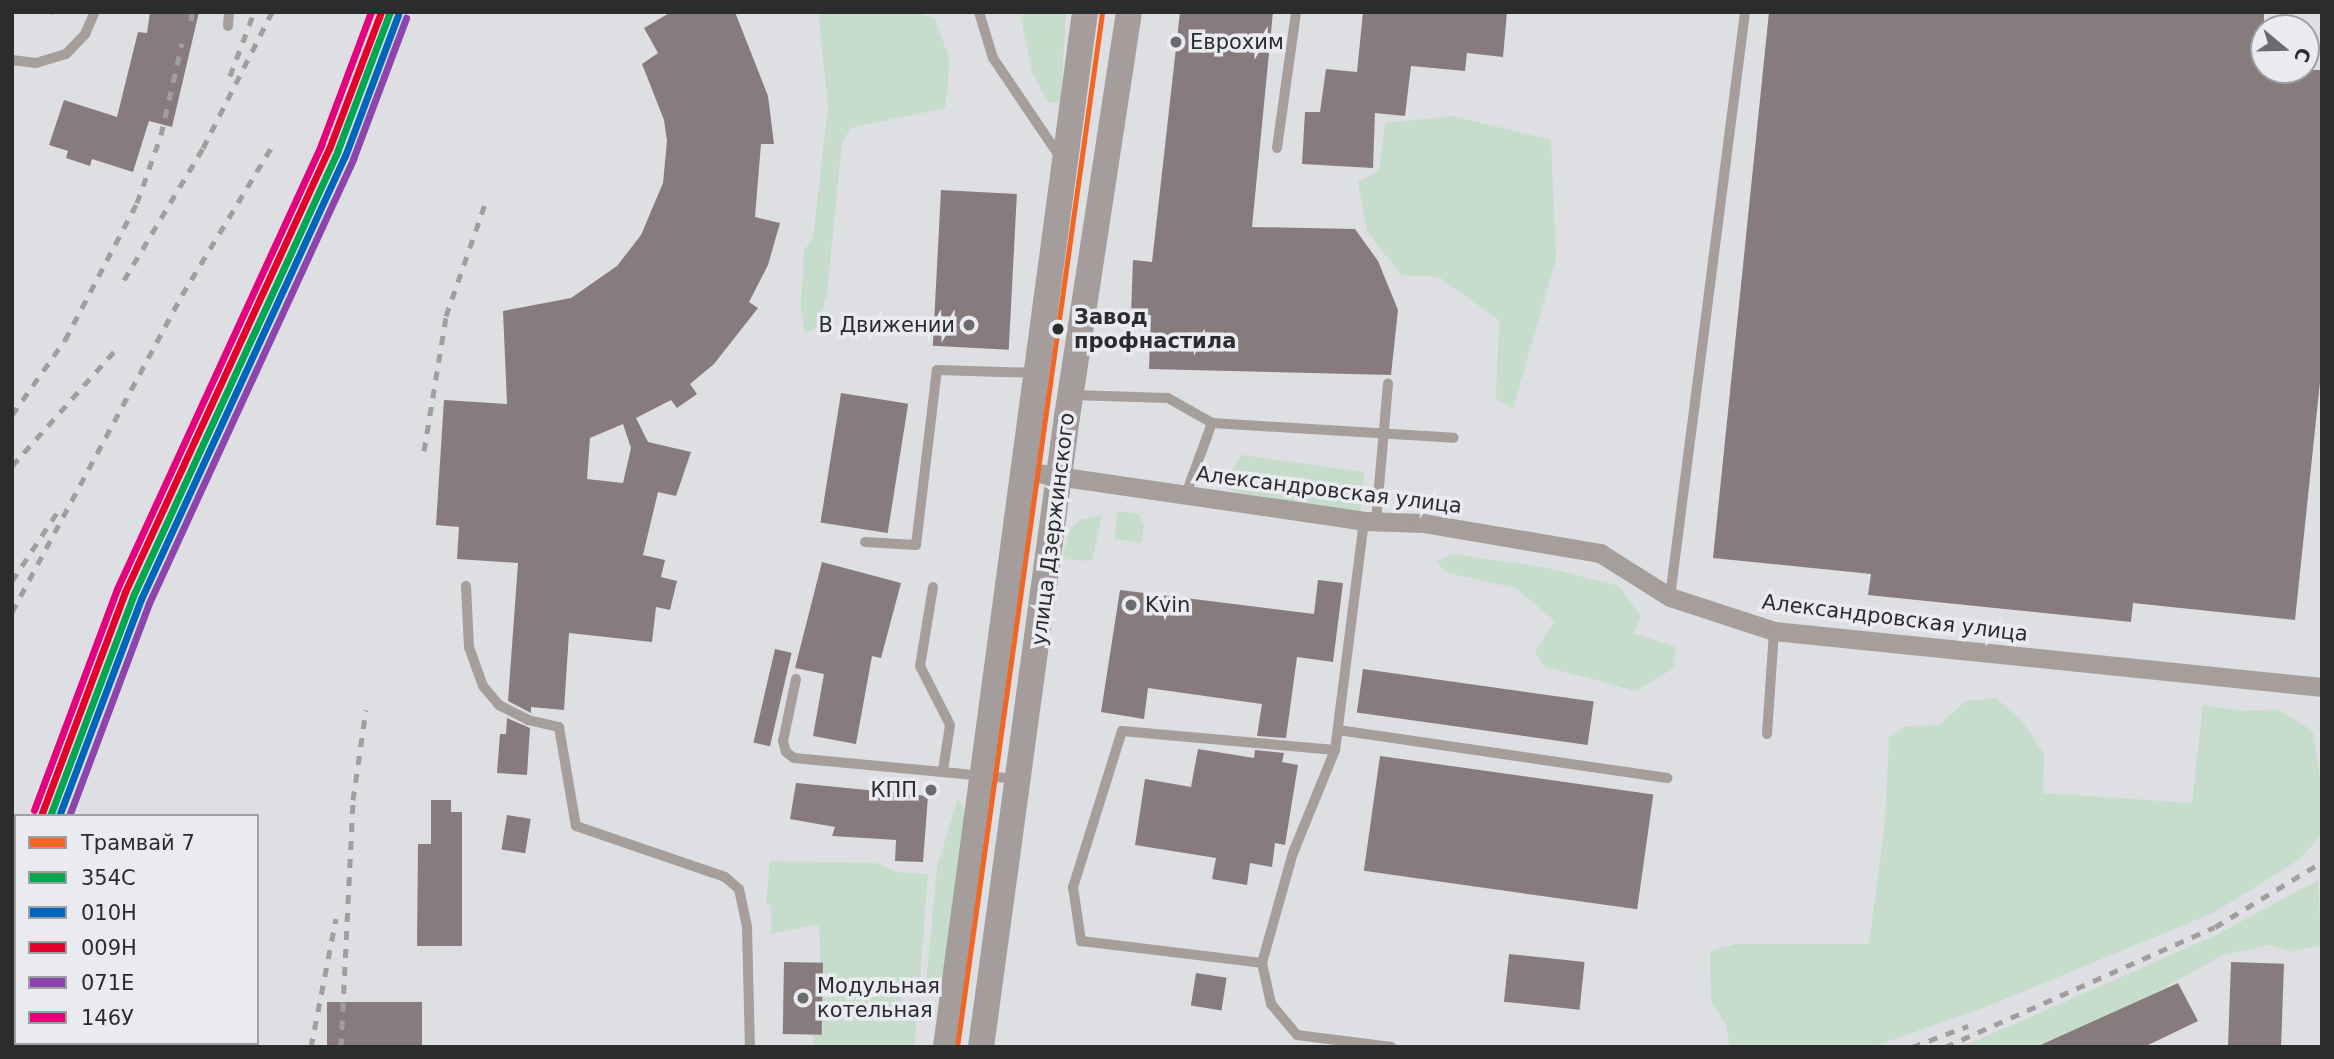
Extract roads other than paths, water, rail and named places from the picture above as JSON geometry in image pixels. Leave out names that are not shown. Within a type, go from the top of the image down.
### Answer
[{"type":"main road","name":"улица Дзержинского","points":[[946,1047],[1023,471],[1068,166],[1086,12]]},
{"type":"main road","name":"улица Дзержинского","points":[[981,1047],[1021,779],[1071,395],[1129,12]]},
{"type":"street","name":"Александровская улица","points":[[1023,471],[1370,521],[1423,523],[1600,552],[1670,597],[1774,631],[2322,687]]},
{"type":"lane","points":[[12,60],[36,62],[66,54],[85,34],[95,12]]},
{"type":"lane","points":[[228,26],[229,12]]},
{"type":"lane","points":[[979,12],[993,58],[1068,166]]},
{"type":"lane","points":[[1277,148],[1296,12]]},
{"type":"lane","points":[[1670,597],[1745,12]]},
{"type":"lane","points":[[864,542],[916,545],[937,370],[1037,373]]},
{"type":"lane","points":[[1388,384],[1384,430],[1335,750],[1293,853],[1262,963],[1271,1004],[1297,1035],[1391,1047]]},
{"type":"lane","points":[[1071,395],[1168,398],[1212,423],[1384,430],[1454,438]]},
{"type":"lane","points":[[1186,494],[1212,423]]},
{"type":"lane","points":[[466,586],[469,647],[483,686],[499,705],[528,720],[559,727],[576,826],[725,877],[739,889],[747,927],[750,1047]]},
{"type":"lane","points":[[933,587],[920,666],[950,724],[943,771]]},
{"type":"lane","points":[[1767,734],[1774,631]]},
{"type":"lane","points":[[796,679],[783,741],[789,755],[1021,779]]},
{"type":"lane","points":[[1338,730],[1668,778]]},
{"type":"lane","points":[[1262,963],[1081,941],[1073,887],[1122,731],[1335,750]]},
{"type":"railway","points":[[191,21],[192,12]]},
{"type":"railway","points":[[230,76],[254,12]]},
{"type":"railway","points":[[124,280],[203,148],[272,12]]},
{"type":"railway","points":[[12,415],[65,340],[137,203],[161,135],[182,43]]},
{"type":"railway","points":[[12,612],[182,295],[271,148]]},
{"type":"railway","points":[[424,451],[446,316],[487,198]]},
{"type":"railway","points":[[12,466],[119,346]]},
{"type":"railway","points":[[12,581],[60,508]]},
{"type":"railway","points":[[341,1047],[353,800],[366,710]]},
{"type":"railway","points":[[1945,1047],[2215,927],[2322,862]]},
{"type":"railway","points":[[311,1047],[336,918]]},
{"type":"railway","points":[[1912,1047],[1968,1026]]},
{"type":"tram line","name":"7","points":[[957,1047],[1102,12]]},
{"type":"place","name":"Еврохим","points":[[1176,42]]},
{"type":"place","name":"В Движении","points":[[969,325]]},
{"type":"place","name":"Завод профнастила","points":[[1058,329]]},
{"type":"place","name":"Kvin","points":[[1131,605]]},
{"type":"place","name":"КПП","points":[[931,790]]},
{"type":"place","name":"Модульная котельная","points":[[803,998]]}]
